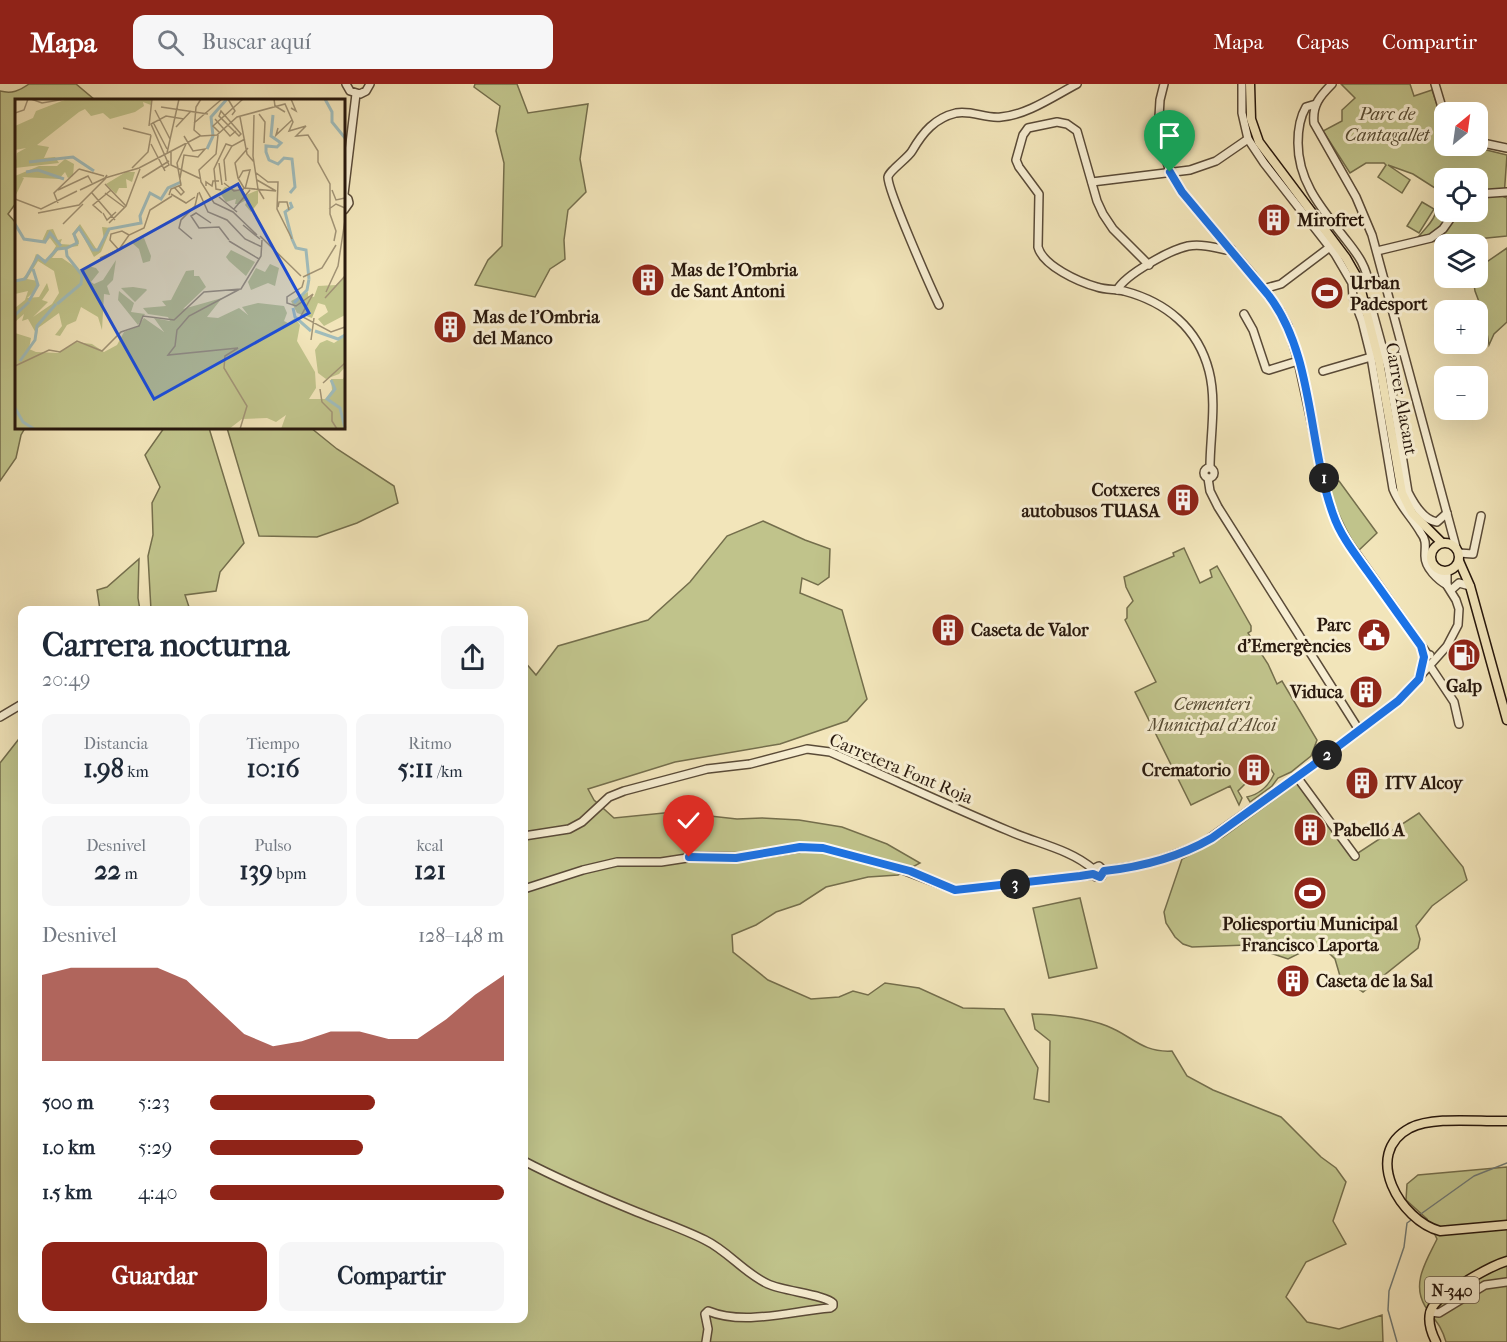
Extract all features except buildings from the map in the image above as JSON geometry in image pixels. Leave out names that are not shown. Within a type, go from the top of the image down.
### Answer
[{"type":"main road","name":"Carrer Alacant","points":[[1250,84],[1251,119],[1259,142],[1359,283],[1379,361],[1398,480],[1405,502],[1430,532],[1450,547]]},
{"type":"main road","points":[[1450,547],[1431,551],[1431,560],[1436,568],[1459,573],[1468,583]]},
{"type":"main road","points":[[1448,571],[1450,547]]},
{"type":"main road","points":[[1450,547],[1468,583],[1507,720]]},
{"type":"main road","points":[[1507,1121],[1432,1122],[1418,1125],[1403,1133],[1393,1146],[1387,1165],[1391,1185],[1404,1204],[1422,1223],[1440,1231],[1507,1225]]},
{"type":"main road","name":"N-340","points":[[1436,1342],[1429,1325],[1430,1312],[1436,1301],[1484,1271],[1507,1261]]},
{"type":"street","points":[[346,84],[350,91],[356,94],[366,91],[370,84]]},
{"type":"street","points":[[939,305],[889,182],[890,173],[911,153],[923,134],[935,122],[963,112],[994,117],[1010,116],[1034,107],[1077,84]]},
{"type":"street","points":[[1164,84],[1159,117],[1162,147],[1171,174],[1182,192],[1280,310],[1288,326],[1298,361],[1328,499],[1335,521],[1421,646],[1454,702],[1459,724]]},
{"type":"street","name":"Carrer Alacant","points":[[1242,84],[1242,113],[1248,139],[1264,163],[1359,283]]},
{"type":"street","points":[[1332,84],[1316,104],[1314,123],[1356,197],[1377,251],[1447,513],[1450,547],[1473,554],[1481,516]]},
{"type":"street","points":[[1435,84],[1440,102]]},
{"type":"street","points":[[345,187],[356,94]]},
{"type":"street","points":[[1316,104],[1306,106],[1301,118],[1298,144],[1300,169],[1307,185],[1362,261],[1359,283]]},
{"type":"street","points":[[1149,265],[1109,224],[1099,205],[1080,137],[1075,129],[1057,122],[1031,126],[1026,130],[1017,160],[1019,167],[1039,194],[1038,247],[1040,253],[1057,268],[1078,279],[1097,287],[1149,299],[1162,306],[1185,325],[1200,348],[1209,372],[1212,389],[1210,468],[1206,468],[1203,472],[1208,478],[1210,491],[1359,730]]},
{"type":"street","points":[[1092,182],[1171,174],[1209,164],[1248,139]]},
{"type":"street","points":[[1488,144],[1507,148]]},
{"type":"street","points":[[1488,193],[1507,192]]},
{"type":"street","points":[[345,196],[349,203],[345,209]]},
{"type":"street","points":[[1377,251],[1431,238],[1448,222]]},
{"type":"street","points":[[1117,290],[1122,282],[1149,265],[1187,247],[1231,249]]},
{"type":"street","points":[[1263,289],[1281,285],[1330,247]]},
{"type":"street","name":"Carrer Alacant","points":[[1364,306],[1388,368],[1408,492],[1428,520],[1437,522],[1447,513]]},
{"type":"street","name":"Carrer Alacant","points":[[1364,306],[1388,467],[1396,497],[1425,540],[1425,555],[1429,567],[1449,588]]},
{"type":"street","points":[[1244,314],[1253,330],[1266,369],[1298,361]]},
{"type":"street","points":[[1323,371],[1371,357]]},
{"type":"street","name":"Carrer Alacant","points":[[1396,497],[1405,502],[1408,492]]},
{"type":"street","points":[[528,888],[617,862],[661,862],[700,856],[742,857],[800,847],[823,848],[895,867],[955,890],[1093,872],[1100,877],[1104,871],[1150,863],[1194,848],[1212,838],[1392,706],[1419,679],[1428,661],[1443,652],[1452,640],[1459,620],[1458,606],[1436,568]]},
{"type":"street","points":[[1448,571],[1449,588]]},
{"type":"street","points":[[1449,588],[1468,583]]},
{"type":"street","points":[[0,717],[18,706]]},
{"type":"street","name":"Carretera Font Roja","points":[[528,835],[569,829],[582,822],[609,797],[624,791],[707,769],[750,764],[814,749],[830,752],[1011,832],[1054,848],[1086,863],[1093,872]]},
{"type":"street","points":[[1297,777],[1355,856]]},
{"type":"street","points":[[528,1163],[606,1199],[708,1241],[748,1273],[770,1285],[794,1293],[828,1298],[833,1303],[830,1308],[758,1317],[730,1316],[708,1311],[705,1314],[708,1329],[706,1342]]},
{"type":"street","points":[[1430,1312],[1439,1312],[1485,1285],[1507,1282]]},
{"type":"green space","points":[[29,84],[76,84],[94,99],[15,99],[15,204],[8,214],[15,222],[15,429],[24,429],[16,458],[0,481],[0,91],[8,92]]},
{"type":"green space","points":[[475,84],[517,84],[528,113],[588,104],[580,159],[586,192],[568,210],[564,240],[565,259],[550,269],[535,297],[475,285],[488,260],[502,246],[504,163],[496,131],[500,106],[474,87]]},
{"type":"green space","name":"Parc de Cantagallet","points":[[1341,84],[1410,84],[1414,96],[1432,90],[1436,102],[1434,102],[1434,156],[1488,156],[1488,150],[1507,155],[1504,197],[1507,198],[1507,236],[1488,238],[1488,234],[1434,234],[1434,239],[1430,234],[1418,237],[1434,216],[1434,222],[1488,222],[1488,168],[1434,168],[1434,187],[1413,174],[1388,165],[1410,180],[1402,193],[1378,177],[1386,165],[1384,163],[1366,163],[1350,173],[1323,131],[1342,121],[1342,110],[1355,98]]},
{"type":"green space","points":[[1422,202],[1434,209],[1419,233],[1407,226]]},
{"type":"green space","points":[[1507,248],[1507,322],[1494,334],[1489,345],[1488,300],[1478,300],[1475,288],[1488,288],[1488,261]]},
{"type":"green space","points":[[163,429],[209,429],[244,543],[220,572],[216,591],[185,595],[189,606],[151,606],[148,556],[153,535],[152,503],[160,487],[145,455]]},
{"type":"green space","points":[[227,429],[312,429],[337,449],[394,486],[398,503],[357,523],[317,537],[259,536]]},
{"type":"green space","points":[[1339,481],[1377,533],[1358,551],[1340,518],[1328,483]]},
{"type":"green space","points":[[763,521],[830,549],[829,577],[818,585],[802,578],[800,593],[842,610],[867,699],[847,721],[780,744],[675,762],[588,789],[594,800],[614,818],[674,812],[737,819],[799,820],[842,827],[887,844],[920,863],[898,875],[868,877],[826,887],[800,904],[776,912],[756,925],[732,935],[733,952],[768,980],[811,999],[839,997],[853,991],[868,995],[885,983],[919,988],[963,1008],[1004,1009],[1038,1068],[1034,1099],[1049,1102],[1050,1041],[1035,1029],[1032,1014],[1090,1021],[1107,1026],[1153,1049],[1172,1051],[1187,1076],[1213,1090],[1281,1117],[1321,1157],[1336,1168],[1346,1182],[1333,1221],[1346,1244],[1306,1262],[1286,1297],[1307,1322],[1339,1329],[1382,1315],[1383,1342],[0,1342],[0,763],[18,740],[18,1323],[528,1323],[528,666],[536,675],[558,646],[648,620],[690,582],[727,536]]},
{"type":"green space","name":"Cementeri Municipal d'Alcoi","points":[[1184,548],[1200,583],[1212,577],[1210,570],[1217,566],[1251,626],[1251,631],[1248,633],[1268,664],[1277,684],[1282,681],[1317,740],[1311,756],[1291,772],[1278,778],[1272,786],[1250,802],[1247,797],[1264,788],[1274,774],[1270,768],[1253,776],[1238,791],[1242,798],[1239,805],[1230,786],[1191,805],[1135,692],[1156,682],[1125,620],[1127,608],[1133,601],[1124,577],[1174,556],[1173,553]]},
{"type":"green space","points":[[139,559],[139,606],[99,606],[97,590],[107,587]]},
{"type":"green space","name":"Poliesportiu Municipal Francisco Laporta","points":[[1297,783],[1352,857],[1419,813],[1463,867],[1467,880],[1432,906],[1416,926],[1420,939],[1418,948],[1363,992],[1340,976],[1335,959],[1323,947],[1314,946],[1288,959],[1247,945],[1192,947],[1183,944],[1175,937],[1166,923],[1164,912],[1182,859],[1223,837]]},
{"type":"green space","points":[[1080,898],[1097,968],[1049,978],[1033,908]]},
{"type":"green space","points":[[1507,1167],[1507,1342],[1446,1342],[1440,1326],[1425,1306],[1420,1289],[1425,1263],[1437,1239],[1427,1219],[1406,1200],[1407,1184],[1418,1175]]},
{"type":"waterway","points":[[1418,1216],[1474,1176],[1507,1163]]},
{"type":"waterway","points":[[1397,1342],[1388,1310],[1389,1291],[1404,1247],[1407,1223],[1414,1218]]},
{"type":"place","name":"Mirofret","points":[[1274,220]]},
{"type":"place","name":"Mas de l'Ombria de Sant Antoni","points":[[648,280]]},
{"type":"place","name":"Urban Padesport","points":[[1327,293]]},
{"type":"place","name":"Mas de l'Ombria del Manco","points":[[450,327]]},
{"type":"place","name":"Cotxeres autobusos TUASA","points":[[1183,500]]},
{"type":"place","name":"Caseta de Valor","points":[[948,630]]},
{"type":"place","name":"Parc d'Emergències","points":[[1374,635]]},
{"type":"place","name":"Galp","points":[[1464,655]]},
{"type":"place","name":"Viduca","points":[[1366,692]]},
{"type":"place","name":"Crematorio","points":[[1254,770]]},
{"type":"place","name":"ITV Alcoy","points":[[1362,783]]},
{"type":"place","name":"Pabelló A","points":[[1310,830]]},
{"type":"place","name":"Poliesportiu Municipal Francisco Laporta","points":[[1310,893]]},
{"type":"place","name":"Caseta de la Sal","points":[[1293,981]]},
{"type":"route","points":[[689,857],[736,858],[800,847],[816,847],[910,871],[943,887],[955,890],[1093,874],[1100,877],[1104,871],[1150,863],[1194,848],[1212,838],[1389,708],[1419,679],[1424,657],[1421,646],[1348,542],[1332,513],[1294,343],[1288,326],[1280,310],[1182,192],[1170,172]]}]
